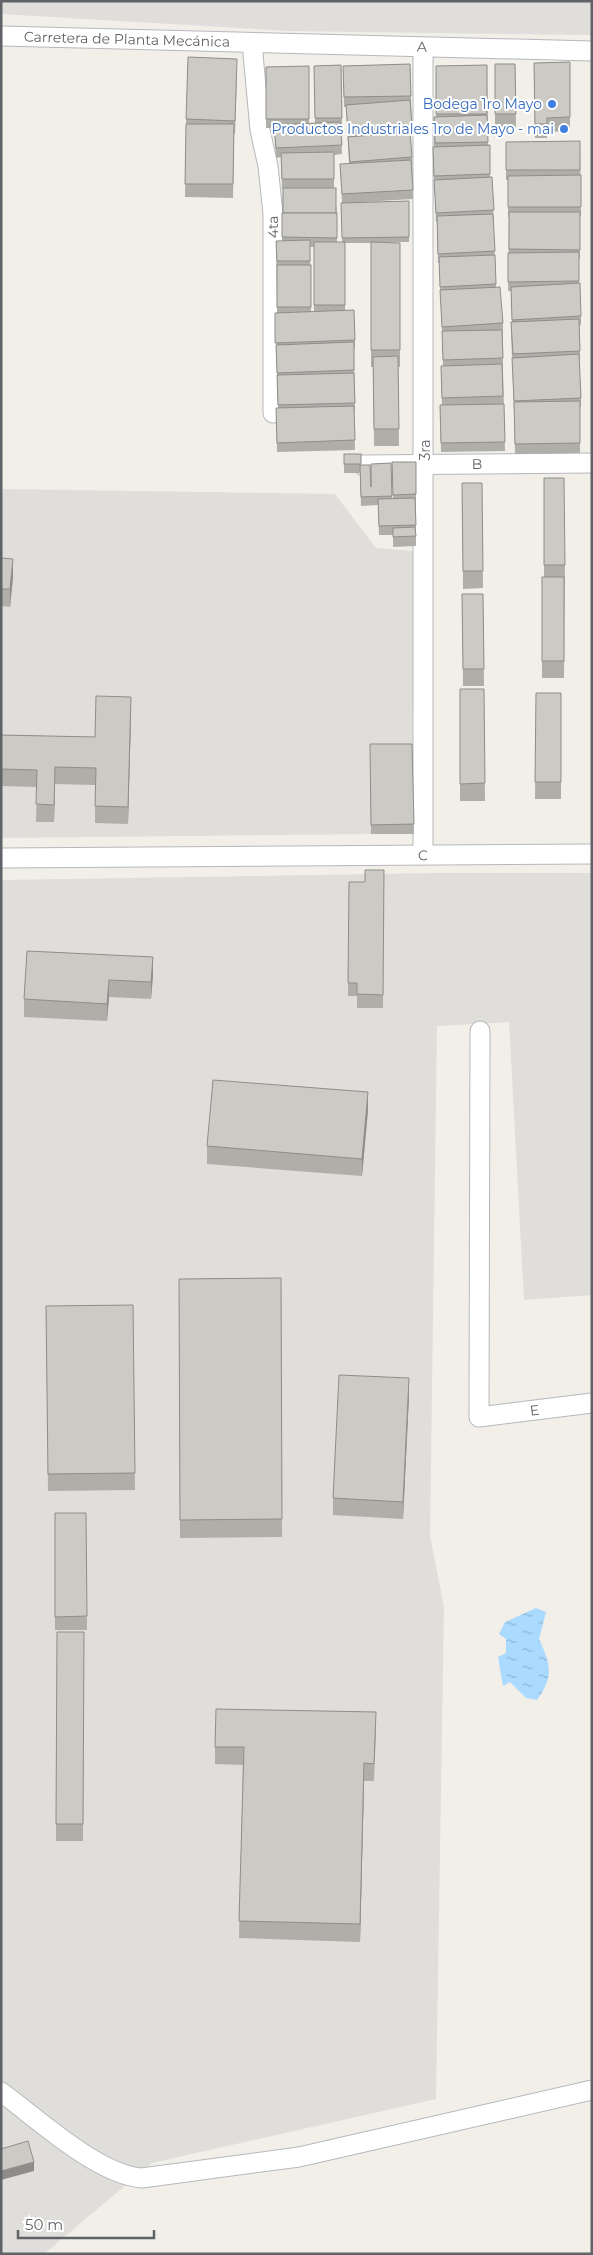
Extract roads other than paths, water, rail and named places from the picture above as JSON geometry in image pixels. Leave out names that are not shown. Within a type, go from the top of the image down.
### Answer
[{"type":"street","name":"Carretera de Planta Mecánica","points":[[1,36],[252,42]]},
{"type":"street","name":"A","points":[[252,42],[592,51]]},
{"type":"street","name":"4ta","points":[[252,42],[260,130],[268,166],[273,214],[272,413]]},
{"type":"street","name":"3ra","points":[[423,47],[424,854]]},
{"type":"street","name":"B","points":[[362,465],[592,463]]},
{"type":"street","name":"C","points":[[1,858],[255,854],[592,854]]},
{"type":"street","name":"E","points":[[480,1031],[479,1417],[592,1403]]},
{"type":"street","points":[[1,2092],[90,2158],[119,2173],[142,2178],[299,2157],[592,2090]]},
{"type":"water","points":[[536,1608],[546,1612],[539,1639],[549,1670],[546,1684],[537,1700],[526,1698],[510,1682],[503,1686],[498,1657],[506,1653],[506,1639],[499,1634],[505,1622]]},
{"type":"place","name":"Bodega 1ro Mayo","points":[[552,104]]},
{"type":"place","name":"Productos Industriales 1ro de Mayo - mai","points":[[564,129]]}]
